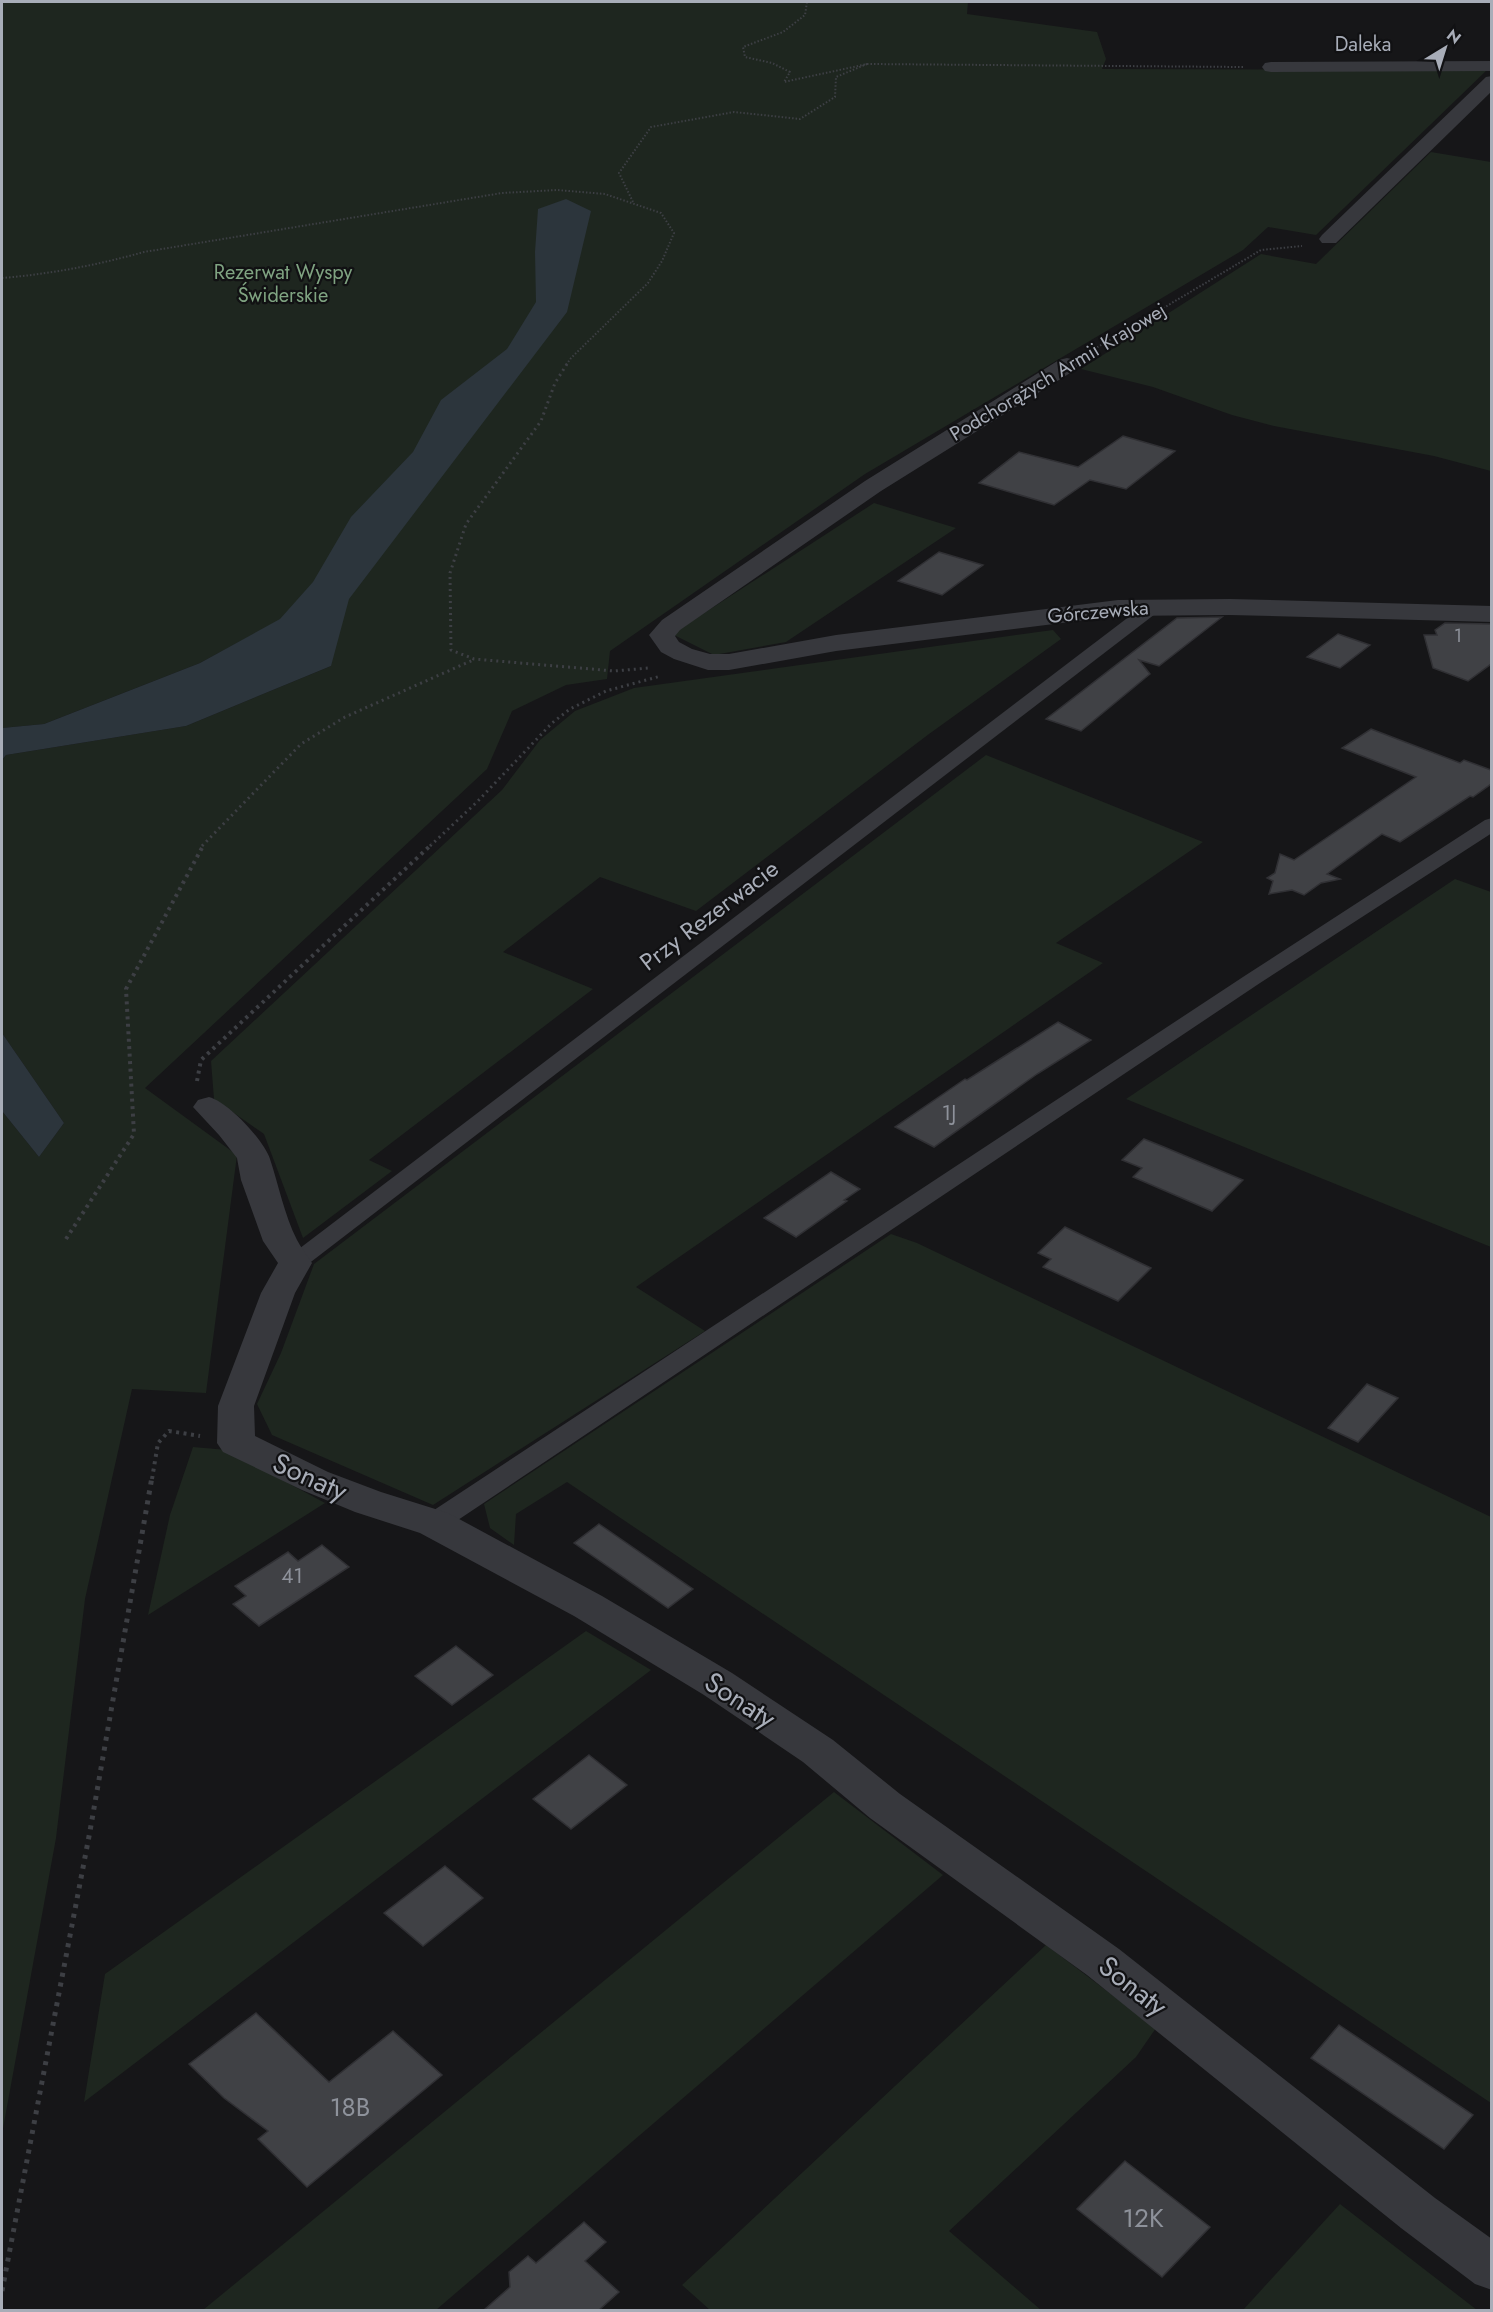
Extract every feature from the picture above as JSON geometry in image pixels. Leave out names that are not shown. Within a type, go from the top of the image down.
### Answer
[{"type":"street","name":"Daleka","points":[[1271,67],[1491,66]]},
{"type":"street","points":[[1329,239],[1491,81]]},
{"type":"street","name":"Podchorążych Armii Krajowej","points":[[708,662],[676,650],[662,635],[671,625],[873,486],[1067,365]]},
{"type":"street","name":"Górczewska","points":[[708,662],[729,662],[836,643],[1079,612],[1153,607],[1491,614]]},
{"type":"street","points":[[209,1107],[231,1128],[253,1156],[258,1180],[280,1241],[295,1263],[278,1293],[236,1406],[236,1443]]},
{"type":"street","name":"Sonaty","points":[[236,1443],[315,1481],[368,1502],[434,1523],[588,1606],[818,1751],[885,1806],[1103,1962],[1418,2213],[1491,2268]]},
{"type":"lane","name":"Przy Rezerwacie","points":[[295,1263],[1153,607]]},
{"type":"lane","points":[[434,1523],[1253,979],[1491,824]]},
{"type":"path","points":[[807,2],[805,15],[783,32],[743,47],[746,57],[772,63],[790,72],[784,82],[867,63],[1271,67]]},
{"type":"path","points":[[633,202],[619,173],[651,127],[734,112],[800,119],[835,98],[836,77],[867,63]]},
{"type":"path","points":[[2,278],[49,274],[207,240],[502,193],[557,190],[605,194],[661,213],[674,233],[662,261],[648,283],[571,358],[555,383],[541,421],[466,524],[450,573],[451,650],[474,659],[614,671],[649,668]]},
{"type":"path","name":"Podchorążych Armii Krajowej","points":[[1067,365],[1262,250],[1297,248],[1329,239]]},
{"type":"path","points":[[66,1239],[134,1134],[126,989],[202,846],[301,744],[345,717],[474,659]]},
{"type":"path","points":[[209,1107],[197,1079],[201,1060],[477,802],[552,723],[570,709],[606,691],[708,662]]},
{"type":"path","points":[[2,2291],[87,1843],[158,1443],[169,1431],[236,1443]]},
{"type":"green space","name":"Rezerwat Wyspy Świderskie","points":[[2,2],[968,2],[967,14],[1097,32],[1106,59],[1102,69],[1487,70],[1316,235],[1268,227],[1243,250],[865,474],[610,651],[607,679],[566,685],[512,711],[487,769],[145,1088],[237,1155],[206,1393],[132,1389],[85,1599],[56,1838],[2,2134],[2,1111],[39,1157],[64,1123],[2,1033],[2,760],[6,755],[186,726],[331,666],[274,623],[200,663],[44,724],[2,728]]},
{"type":"green space","points":[[1431,152],[1491,162],[1491,471],[1434,456],[1274,426],[1232,415],[1153,387],[1081,369],[1261,254],[1316,264]]},
{"type":"green space","points":[[874,503],[956,528],[786,642],[714,655],[672,634]]},
{"type":"green space","points":[[1053,630],[1061,639],[929,734],[696,911],[600,877],[503,952],[593,989],[369,1160],[392,1171],[303,1238],[264,1134],[214,1099],[211,1061],[502,790],[540,740],[575,711],[634,688]]},
{"type":"green space","points":[[986,755],[1203,842],[1056,943],[1103,963],[636,1287],[705,1331],[433,1505],[272,1435],[257,1404],[281,1353],[314,1264]]},
{"type":"green space","points":[[1455,879],[1491,892],[1491,1247],[1126,1099]]},
{"type":"green space","points":[[891,1234],[917,1243],[1491,1517],[1491,2103],[567,1482],[516,1514],[514,1545],[490,1528],[484,1504]]},
{"type":"green space","points":[[193,1447],[227,1450],[325,1503],[148,1615],[170,1515]]},
{"type":"green space","points":[[586,1631],[651,1670],[84,2102],[105,1974]]},
{"type":"green space","points":[[834,1792],[943,1875],[436,2310],[203,2310]]},
{"type":"green space","points":[[1046,1945],[1156,2028],[1136,2057],[949,2231],[1041,2310],[710,2310],[682,2285]]},
{"type":"green space","points":[[1340,2204],[1477,2310],[1243,2310]]},
{"type":"shaded area","points":[[566,199],[591,211],[567,312],[349,599],[331,666],[186,726],[6,755],[2,760],[2,728],[44,724],[200,663],[280,619],[313,582],[351,517],[413,452],[441,400],[507,349],[536,302],[535,252],[538,209]]},
{"type":"shaded area","points":[[2,1033],[64,1123],[39,1157],[2,1111]]},
{"type":"building","points":[[1123,436],[1175,451],[1126,489],[1090,480],[1054,505],[979,483],[1019,452],[1078,467]]},
{"type":"building","points":[[939,552],[983,565],[942,595],[898,581]]},
{"type":"building","points":[[1222,617],[1159,666],[1139,660],[1150,674],[1081,731],[1046,719],[1177,618]]},
{"type":"building","points":[[1445,623],[1491,624],[1491,664],[1468,681],[1433,668],[1424,635],[1437,635],[1435,630]]},
{"type":"building","points":[[1338,634],[1370,645],[1340,668],[1307,657]]},
{"type":"building","points":[[1371,729],[1460,763],[1464,760],[1491,770],[1491,784],[1400,842],[1382,834],[1327,874],[1340,879],[1321,883],[1304,895],[1292,890],[1269,894],[1273,881],[1267,878],[1275,873],[1280,854],[1294,860],[1416,777],[1342,748]]},
{"type":"building","points":[[1058,1022],[1091,1040],[1037,1074],[934,1147],[895,1127],[965,1079],[967,1080]]},
{"type":"building","points":[[1144,1139],[1243,1180],[1212,1211],[1133,1177],[1142,1168],[1122,1160]]},
{"type":"building","points":[[831,1172],[860,1189],[796,1237],[764,1218]]},
{"type":"building","points":[[1065,1227],[1151,1268],[1118,1301],[1043,1267],[1051,1259],[1038,1253]]},
{"type":"building","points":[[1367,1384],[1398,1398],[1358,1442],[1328,1428]]},
{"type":"building","points":[[599,1524],[693,1589],[668,1608],[574,1543]]},
{"type":"building","points":[[322,1545],[349,1567],[259,1626],[233,1604],[246,1596],[235,1586],[288,1552],[298,1561]]},
{"type":"building","points":[[456,1646],[493,1675],[452,1705],[415,1676]]},
{"type":"building","points":[[589,1755],[627,1785],[571,1829],[533,1799]]},
{"type":"building","points":[[445,1866],[483,1898],[423,1946],[384,1913]]},
{"type":"building","points":[[256,2013],[329,2082],[393,2031],[442,2075],[307,2187],[258,2139],[268,2131],[224,2098],[189,2064]]},
{"type":"building","points":[[1339,2025],[1473,2115],[1444,2149],[1311,2058]]},
{"type":"building","points":[[1125,2161],[1210,2227],[1162,2277],[1077,2209]]},
{"type":"building","points":[[584,2222],[606,2242],[585,2261],[619,2292],[599,2310],[484,2310],[510,2287],[509,2272],[528,2256],[536,2263]]}]
